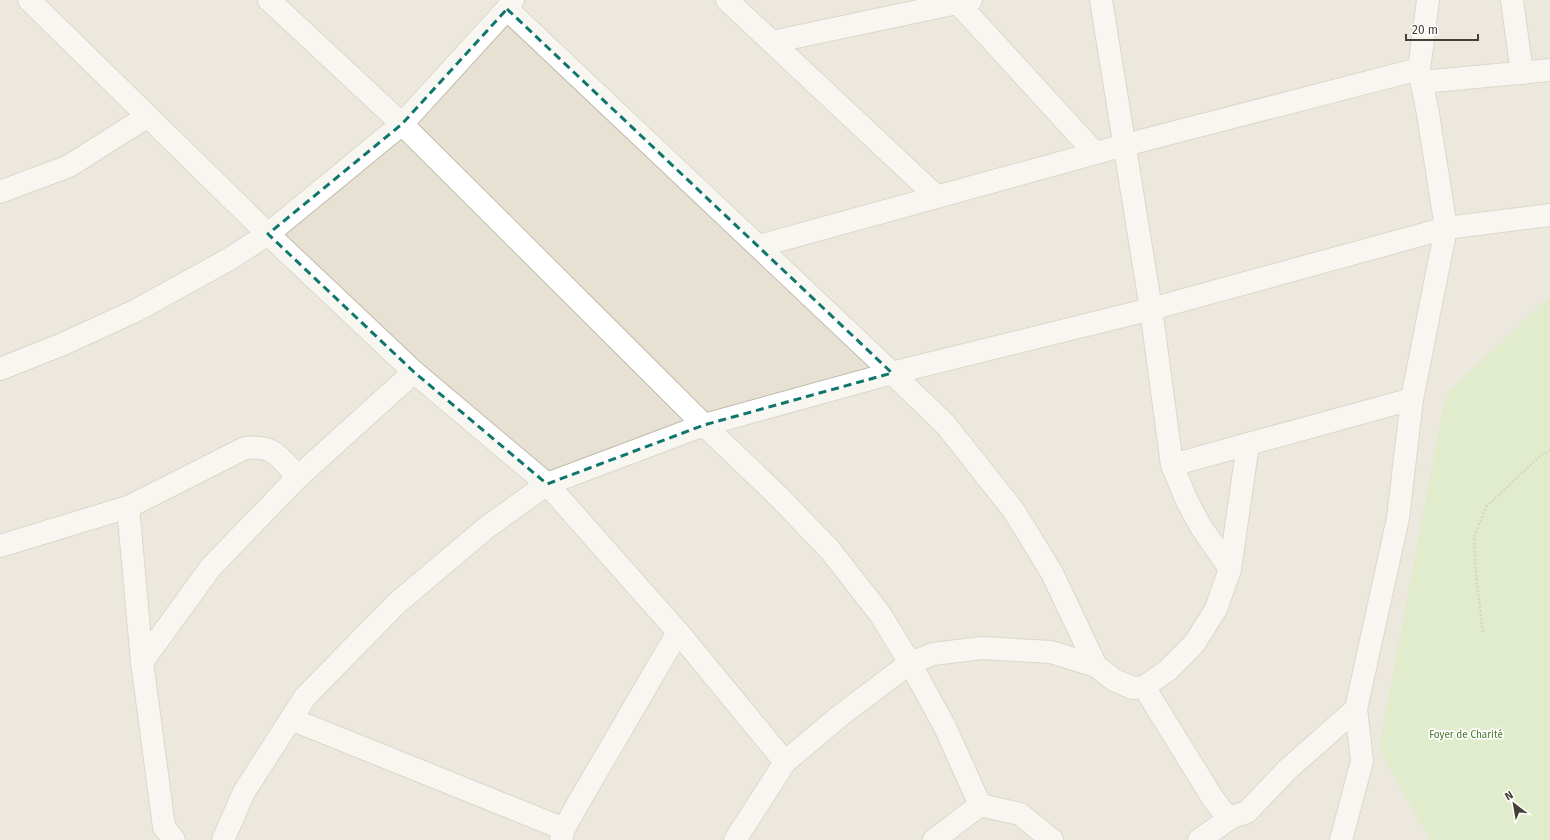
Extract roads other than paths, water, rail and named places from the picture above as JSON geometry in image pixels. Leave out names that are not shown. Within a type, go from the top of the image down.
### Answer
[{"type":"street","points":[[29,0],[268,234],[414,372],[547,484],[678,632],[785,762]]},
{"type":"street","points":[[269,0],[402,124],[704,425],[779,497],[830,550],[880,614],[910,663],[945,727],[980,805]]},
{"type":"street","points":[[727,0],[937,197]]},
{"type":"street","points":[[1101,0],[1151,309],[1172,465],[1187,501],[1201,527],[1230,570]]},
{"type":"street","points":[[1341,840],[1362,761],[1356,709],[1398,518],[1412,399],[1446,228],[1441,191],[1420,75],[1428,0]]},
{"type":"street","points":[[1512,0],[1522,73]]},
{"type":"street","points":[[772,42],[964,1],[1095,153]]},
{"type":"street","points":[[0,369],[63,344],[137,310],[232,258],[268,234],[402,124],[510,4],[758,246],[945,424],[1014,511],[1052,573],[1096,666]]},
{"type":"street","points":[[758,246],[1125,145],[1420,75],[1522,73],[1550,70]]},
{"type":"street","points":[[0,192],[69,166],[148,116]]},
{"type":"street","points":[[223,840],[244,792],[305,697],[396,604],[486,528],[547,484],[704,425],[892,373],[1151,309],[1446,228],[1550,215]]},
{"type":"street","points":[[142,662],[211,567],[298,477],[414,372]]},
{"type":"street","points":[[1172,465],[1412,399]]},
{"type":"street","points":[[735,840],[785,762],[841,715],[910,663],[933,654],[982,648],[1051,652],[1096,666],[1123,684],[1133,688],[1144,687],[1168,670],[1194,644],[1216,609],[1230,570],[1248,444]]},
{"type":"street","points":[[0,546],[128,507],[245,448],[257,447],[273,451],[298,477]]},
{"type":"street","points":[[128,507],[142,662],[164,827],[174,840]]},
{"type":"street","points":[[291,719],[563,835],[576,807],[678,632]]},
{"type":"street","points":[[1144,687],[1212,797],[1223,812],[1232,817]]},
{"type":"street","points":[[1198,840],[1232,817],[1247,812],[1288,770],[1356,709]]},
{"type":"street","points":[[934,840],[980,805],[1020,814],[1052,840]]},
{"type":"park label","name":"Foyer de Charité","points":[[1466,734]]}]
